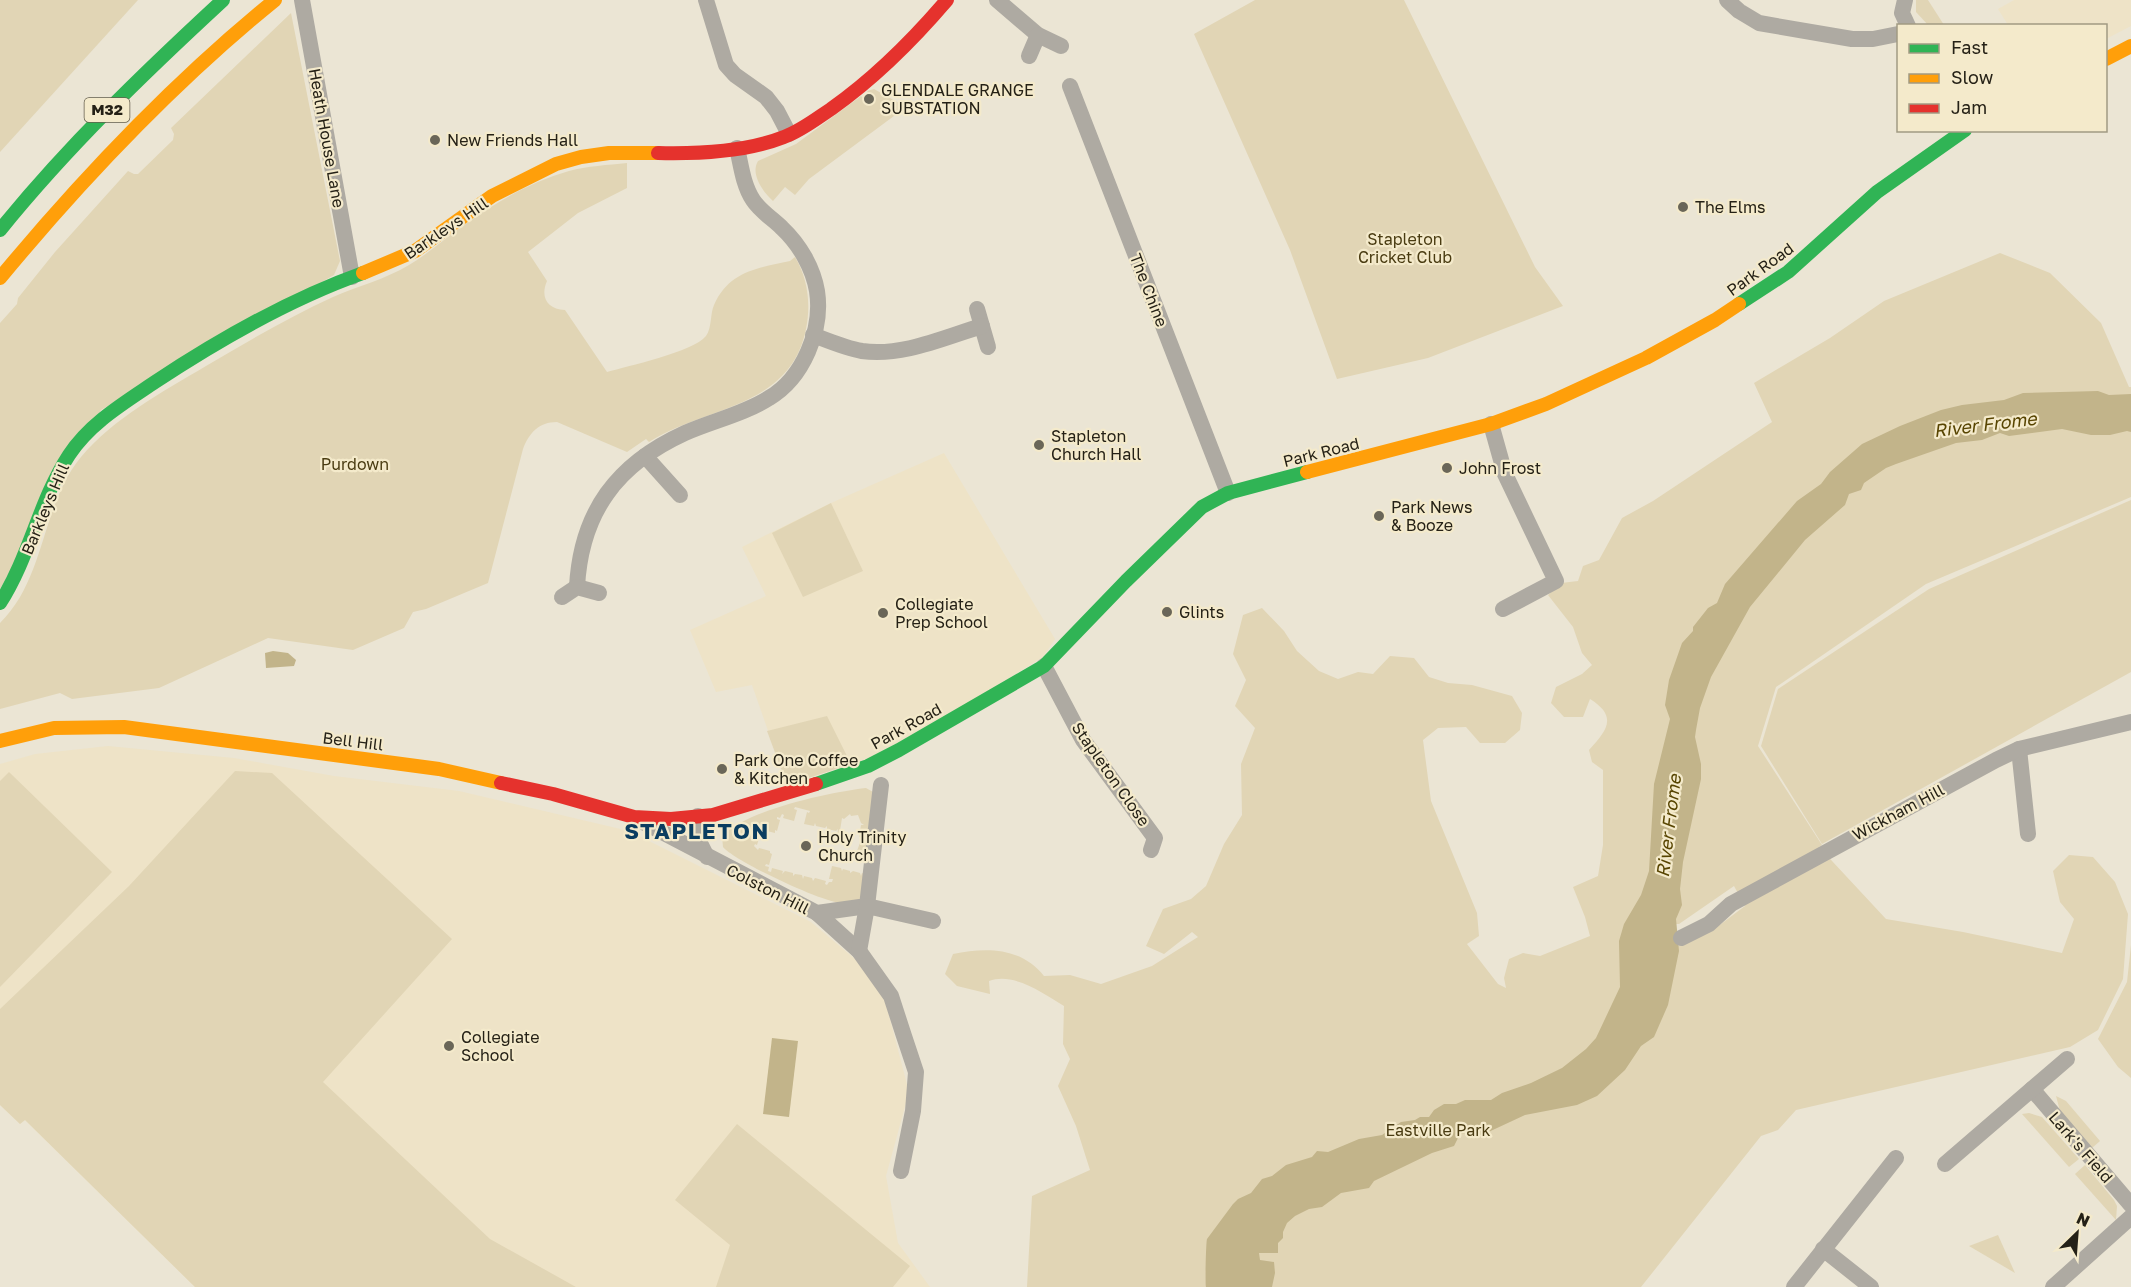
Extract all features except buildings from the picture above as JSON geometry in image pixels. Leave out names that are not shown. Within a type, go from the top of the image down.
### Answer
[{"type":"main road","name":"M32","points":[[0,230],[20,205],[127,89],[223,0]]},
{"type":"main road","name":"M32","points":[[0,278],[46,222],[136,127],[208,58],[275,0]]},
{"type":"main road","name":"Barkleys Hill","points":[[0,603],[20,569],[57,473],[74,448],[96,423],[165,376],[283,308],[415,252],[473,208],[524,178],[558,164],[624,152],[669,154],[738,148],[789,134],[870,80],[918,34],[947,0]]},
{"type":"main road","points":[[2107,58],[2131,46]]},
{"type":"main road","name":"Park Road","points":[[698,816],[752,806],[868,766],[1044,666],[1202,507],[1228,493],[1491,424],[1546,404],[1646,358],[1715,320],[1788,272],[1877,192],[1962,132]]},
{"type":"main road","name":"Bell Hill","points":[[0,741],[54,728],[124,726],[438,769],[553,794],[633,817],[671,819],[698,816]]},
{"type":"street","name":"Heath House Lane","points":[[302,0],[352,277]]},
{"type":"street","points":[[706,0],[726,65],[735,75],[766,97],[789,134]]},
{"type":"street","points":[[997,0],[1038,35],[1062,46]]},
{"type":"street","points":[[1727,0],[1739,11],[1759,23],[1852,39],[1873,39],[1897,34]]},
{"type":"street","points":[[1905,0],[1902,13],[1907,24]]},
{"type":"street","points":[[1029,56],[1038,35]]},
{"type":"street","name":"The Chine","points":[[1070,86],[1228,493]]},
{"type":"street","points":[[562,597],[576,587],[583,541],[597,509],[625,472],[645,456],[686,433],[772,397],[794,375],[804,359],[813,335],[818,302],[811,270],[792,238],[751,198],[742,172],[738,148]]},
{"type":"street","points":[[977,309],[988,347]]},
{"type":"street","points":[[813,335],[861,351],[889,352],[982,326]]},
{"type":"street","points":[[1491,424],[1505,474],[1556,581],[1503,609]]},
{"type":"street","points":[[645,456],[680,495]]},
{"type":"street","points":[[576,587],[599,593]]},
{"type":"street","name":"Stapleton Close","points":[[1044,666],[1083,740],[1155,838],[1151,850]]},
{"type":"street","name":"Wickham Hill","points":[[1681,938],[1709,924],[1731,904],[1996,760],[2019,749],[2131,722]]},
{"type":"street","points":[[2019,749],[2028,834]]},
{"type":"street","points":[[859,951],[867,906],[881,785]]},
{"type":"street","name":"Colston Hill","points":[[698,816],[698,839],[707,857]]},
{"type":"street","name":"Colston Hill","points":[[633,817],[817,913],[867,906],[933,921]]},
{"type":"street","points":[[817,913],[859,951],[891,996],[916,1072],[913,1111],[901,1171]]},
{"type":"street","points":[[1945,1164],[2067,1059]]},
{"type":"street","name":"Lark's Field","points":[[2032,1089],[2131,1205]]},
{"type":"street","points":[[1794,1287],[1896,1158]]},
{"type":"street","points":[[2054,1285],[2131,1217]]},
{"type":"street","points":[[1823,1249],[1871,1287]]},
{"type":"shaded area","points":[[2014,0],[2131,0],[2131,26],[2107,38],[2107,24],[2007,24],[1998,9]]},
{"type":"shaded area","name":"Collegiate Prep School","points":[[944,453],[1055,639],[1043,657],[889,752],[787,785],[752,685],[716,692],[690,630],[766,596],[742,547],[831,503]]},
{"type":"shaded area","name":"Collegiate School","points":[[108,746],[234,758],[334,776],[459,791],[629,831],[811,922],[861,964],[885,1000],[909,1092],[886,1176],[898,1243],[930,1287],[195,1287],[25,1120],[20,1124],[0,1105],[0,764],[35,754]]},
{"type":"green space","points":[[0,0],[138,0],[0,152]]},
{"type":"green space","name":"Stapleton Cricket Club","points":[[1255,0],[1404,0],[1535,267],[1563,306],[1428,358],[1337,379],[1290,250],[1194,34]]},
{"type":"green space","points":[[1916,0],[1928,0],[1943,24],[1927,24],[1916,12]]},
{"type":"green space","points":[[291,13],[340,261],[334,275],[101,410],[0,589],[0,323],[17,304],[18,298],[55,252],[128,171],[138,174],[173,140],[174,134],[171,128]]},
{"type":"green space","points":[[874,89],[899,103],[901,108],[898,113],[809,179],[795,195],[785,187],[773,201],[765,193],[757,177],[758,161],[796,144],[861,96],[868,103],[873,99],[867,91]]},
{"type":"green space","name":"Purdown","points":[[627,163],[627,188],[578,213],[528,252],[547,281],[544,292],[547,301],[554,307],[565,310],[607,372],[674,353],[699,342],[708,333],[714,305],[728,285],[746,273],[790,261],[795,257],[806,283],[807,320],[797,355],[783,375],[764,390],[742,402],[671,430],[649,442],[646,439],[627,452],[557,422],[540,426],[528,438],[523,449],[488,583],[426,609],[413,612],[404,628],[353,650],[268,638],[159,688],[72,699],[60,693],[0,709],[0,623],[15,605],[26,585],[68,476],[81,457],[108,430],[156,396],[268,330],[333,297],[409,265],[482,212],[518,191],[569,171]]},
{"type":"green space","name":"Eastville Park","points":[[2000,253],[2050,273],[2101,323],[2129,387],[2131,387],[2131,497],[1926,584],[1776,687],[1758,746],[1822,845],[1819,847],[1886,919],[1963,932],[2062,953],[2074,919],[2060,902],[2053,871],[2069,855],[2093,857],[2115,882],[2128,914],[2123,979],[2098,1030],[2070,1047],[1796,1110],[1778,1130],[1761,1136],[1641,1287],[1027,1287],[1032,1196],[1090,1170],[1076,1126],[1058,1086],[1070,1059],[1063,1044],[1064,1006],[1028,985],[1008,979],[989,981],[990,994],[957,986],[945,974],[953,954],[990,950],[1014,954],[1025,959],[1044,976],[1070,975],[1101,984],[1152,966],[1198,937],[1192,932],[1164,954],[1146,946],[1163,909],[1191,899],[1206,886],[1224,844],[1242,815],[1241,764],[1255,728],[1235,706],[1246,680],[1233,654],[1243,615],[1262,608],[1284,631],[1297,651],[1319,671],[1338,679],[1358,672],[1373,674],[1390,656],[1414,658],[1429,677],[1512,696],[1522,713],[1520,730],[1505,743],[1480,743],[1466,727],[1438,728],[1423,740],[1431,801],[1477,913],[1479,936],[1467,944],[1498,984],[1506,988],[1504,978],[1509,959],[1523,953],[1540,956],[1590,936],[1573,887],[1598,876],[1603,845],[1603,770],[1592,762],[1589,750],[1604,730],[1607,718],[1599,706],[1590,699],[1583,717],[1564,717],[1551,703],[1556,687],[1582,674],[1592,665],[1582,653],[1573,627],[1548,595],[1561,583],[1578,581],[1583,566],[1599,560],[1622,518],[1653,501],[1772,422],[1754,383],[1830,338],[1884,301]],"holes":[[[1734,886],[1745,906],[1721,924],[1676,947],[1673,924],[1679,924]]]},
{"type":"green space","points":[[2131,500],[2131,672],[1822,844],[1761,746],[1778,689],[1929,589]]},
{"type":"green space","points":[[831,503],[863,571],[803,597],[772,533]]},
{"type":"green space","points":[[827,716],[851,764],[787,785],[767,731]]},
{"type":"green space","points":[[235,771],[272,773],[452,939],[323,1082],[490,1239],[576,1287],[195,1287],[25,1120],[20,1124],[0,1105],[0,1009],[129,886]]},
{"type":"green space","points":[[9,772],[112,872],[0,987],[0,781]]},
{"type":"green space","points":[[866,788],[873,792],[865,853],[857,851],[862,837],[859,837],[861,825],[864,825],[858,815],[851,816],[850,814],[842,818],[839,837],[837,836],[838,829],[836,831],[827,829],[827,826],[825,828],[816,826],[815,823],[814,826],[804,824],[807,812],[810,811],[795,807],[794,809],[797,810],[794,821],[783,818],[782,814],[780,818],[777,817],[780,820],[775,833],[763,830],[762,827],[761,830],[758,829],[761,832],[757,845],[754,846],[758,850],[759,848],[770,851],[772,854],[769,865],[765,866],[769,867],[768,871],[771,872],[772,868],[783,871],[782,874],[785,871],[793,873],[793,876],[802,875],[803,879],[804,876],[812,878],[813,881],[815,878],[826,881],[827,885],[833,879],[829,879],[832,866],[841,868],[842,871],[843,869],[850,871],[850,873],[853,871],[860,873],[861,876],[862,873],[865,874],[864,900],[840,903],[815,896],[760,871],[723,847],[722,836],[750,818],[769,810],[811,798]]},
{"type":"green space","points":[[2131,945],[2131,1078],[2118,1067],[2098,1039],[2127,982]]},
{"type":"green space","points":[[2056,1096],[2066,1101],[2100,1141],[2092,1148],[2060,1111]]},
{"type":"green space","points":[[2029,1113],[2042,1117],[2079,1159],[2069,1167],[2022,1114]]},
{"type":"green space","points":[[737,1124],[910,1266],[893,1287],[716,1287],[730,1245],[675,1200]]},
{"type":"green space","points":[[2085,1165],[2114,1200],[2117,1206],[2116,1220],[2075,1174]]},
{"type":"green space","points":[[1998,1235],[2015,1273],[1969,1246]]},
{"type":"water","name":"River Frome","points":[[2098,391],[2109,395],[2131,394],[2131,432],[2091,435],[2062,429],[2009,436],[2000,433],[1982,440],[1956,443],[1886,468],[1864,483],[1861,490],[1849,494],[1845,505],[1805,540],[1750,607],[1711,677],[1700,708],[1695,737],[1701,764],[1701,779],[1683,862],[1680,889],[1682,905],[1676,919],[1679,951],[1668,1005],[1654,1037],[1641,1046],[1625,1070],[1597,1096],[1577,1105],[1525,1115],[1482,1135],[1460,1134],[1454,1146],[1432,1153],[1374,1181],[1369,1188],[1341,1193],[1322,1207],[1309,1209],[1295,1216],[1287,1223],[1283,1238],[1278,1243],[1278,1253],[1259,1253],[1260,1260],[1274,1262],[1275,1273],[1272,1287],[1206,1287],[1207,1239],[1233,1204],[1251,1193],[1262,1179],[1272,1176],[1286,1165],[1312,1157],[1317,1151],[1328,1152],[1359,1139],[1382,1135],[1401,1122],[1429,1117],[1434,1110],[1444,1104],[1456,1104],[1465,1100],[1491,1100],[1502,1093],[1531,1083],[1562,1068],[1596,1038],[1620,987],[1619,941],[1624,924],[1641,895],[1649,871],[1654,784],[1670,719],[1665,705],[1669,680],[1682,643],[1708,608],[1717,603],[1725,584],[1797,501],[1821,484],[1830,472],[1862,444],[1941,410],[2004,400],[2023,393]]},
{"type":"water","points":[[273,651],[288,653],[296,660],[294,666],[266,668],[265,653]]},
{"type":"water","points":[[772,1038],[798,1041],[789,1117],[763,1114]]},
{"type":"traffic: fast","points":[[0,230],[52,169],[107,111],[223,0]]},
{"type":"traffic: fast","points":[[1739,304],[1788,272],[1877,192],[1962,132]]},
{"type":"traffic: fast","points":[[0,603],[19,567],[59,473],[77,444],[97,423],[155,382],[230,335],[309,295],[363,273]]},
{"type":"traffic: fast","points":[[816,784],[868,766],[899,750],[1044,666],[1202,507],[1228,493],[1307,472]]},
{"type":"traffic: slow","points":[[0,278],[131,132],[201,64],[275,0]]},
{"type":"traffic: slow","points":[[2107,58],[2131,46]]},
{"type":"traffic: slow","points":[[363,273],[415,251],[492,196],[556,164],[609,153],[658,153]]},
{"type":"traffic: slow","points":[[1307,472],[1491,424],[1546,404],[1646,358],[1739,304]]},
{"type":"traffic: slow","points":[[0,741],[54,728],[124,727],[439,769],[501,783]]},
{"type":"traffic: jam","points":[[658,153],[738,149],[769,142],[796,132],[831,109],[878,72],[947,0]]},
{"type":"traffic: jam","points":[[501,783],[553,794],[634,817],[671,819],[713,815],[816,784]]},
{"type":"place","name":"GLENDALE GRANGE SUBSTATION","points":[[869,99]]},
{"type":"place","name":"New Friends Hall","points":[[435,140]]},
{"type":"place","name":"The Elms","points":[[1683,207]]},
{"type":"place","name":"Stapleton Church Hall","points":[[1039,445]]},
{"type":"place","name":"John Frost","points":[[1447,468]]},
{"type":"place","name":"Park News & Booze","points":[[1379,516]]},
{"type":"place","name":"Glints","points":[[1167,612]]},
{"type":"place","name":"Collegiate Prep School","points":[[883,613]]},
{"type":"place","name":"Park One Coffee & Kitchen","points":[[722,769]]},
{"type":"place","name":"Holy Trinity Church","points":[[806,846]]},
{"type":"place","name":"Collegiate School","points":[[449,1046]]},
{"type":"district","name":"STAPLETON","points":[[697,831]]}]
